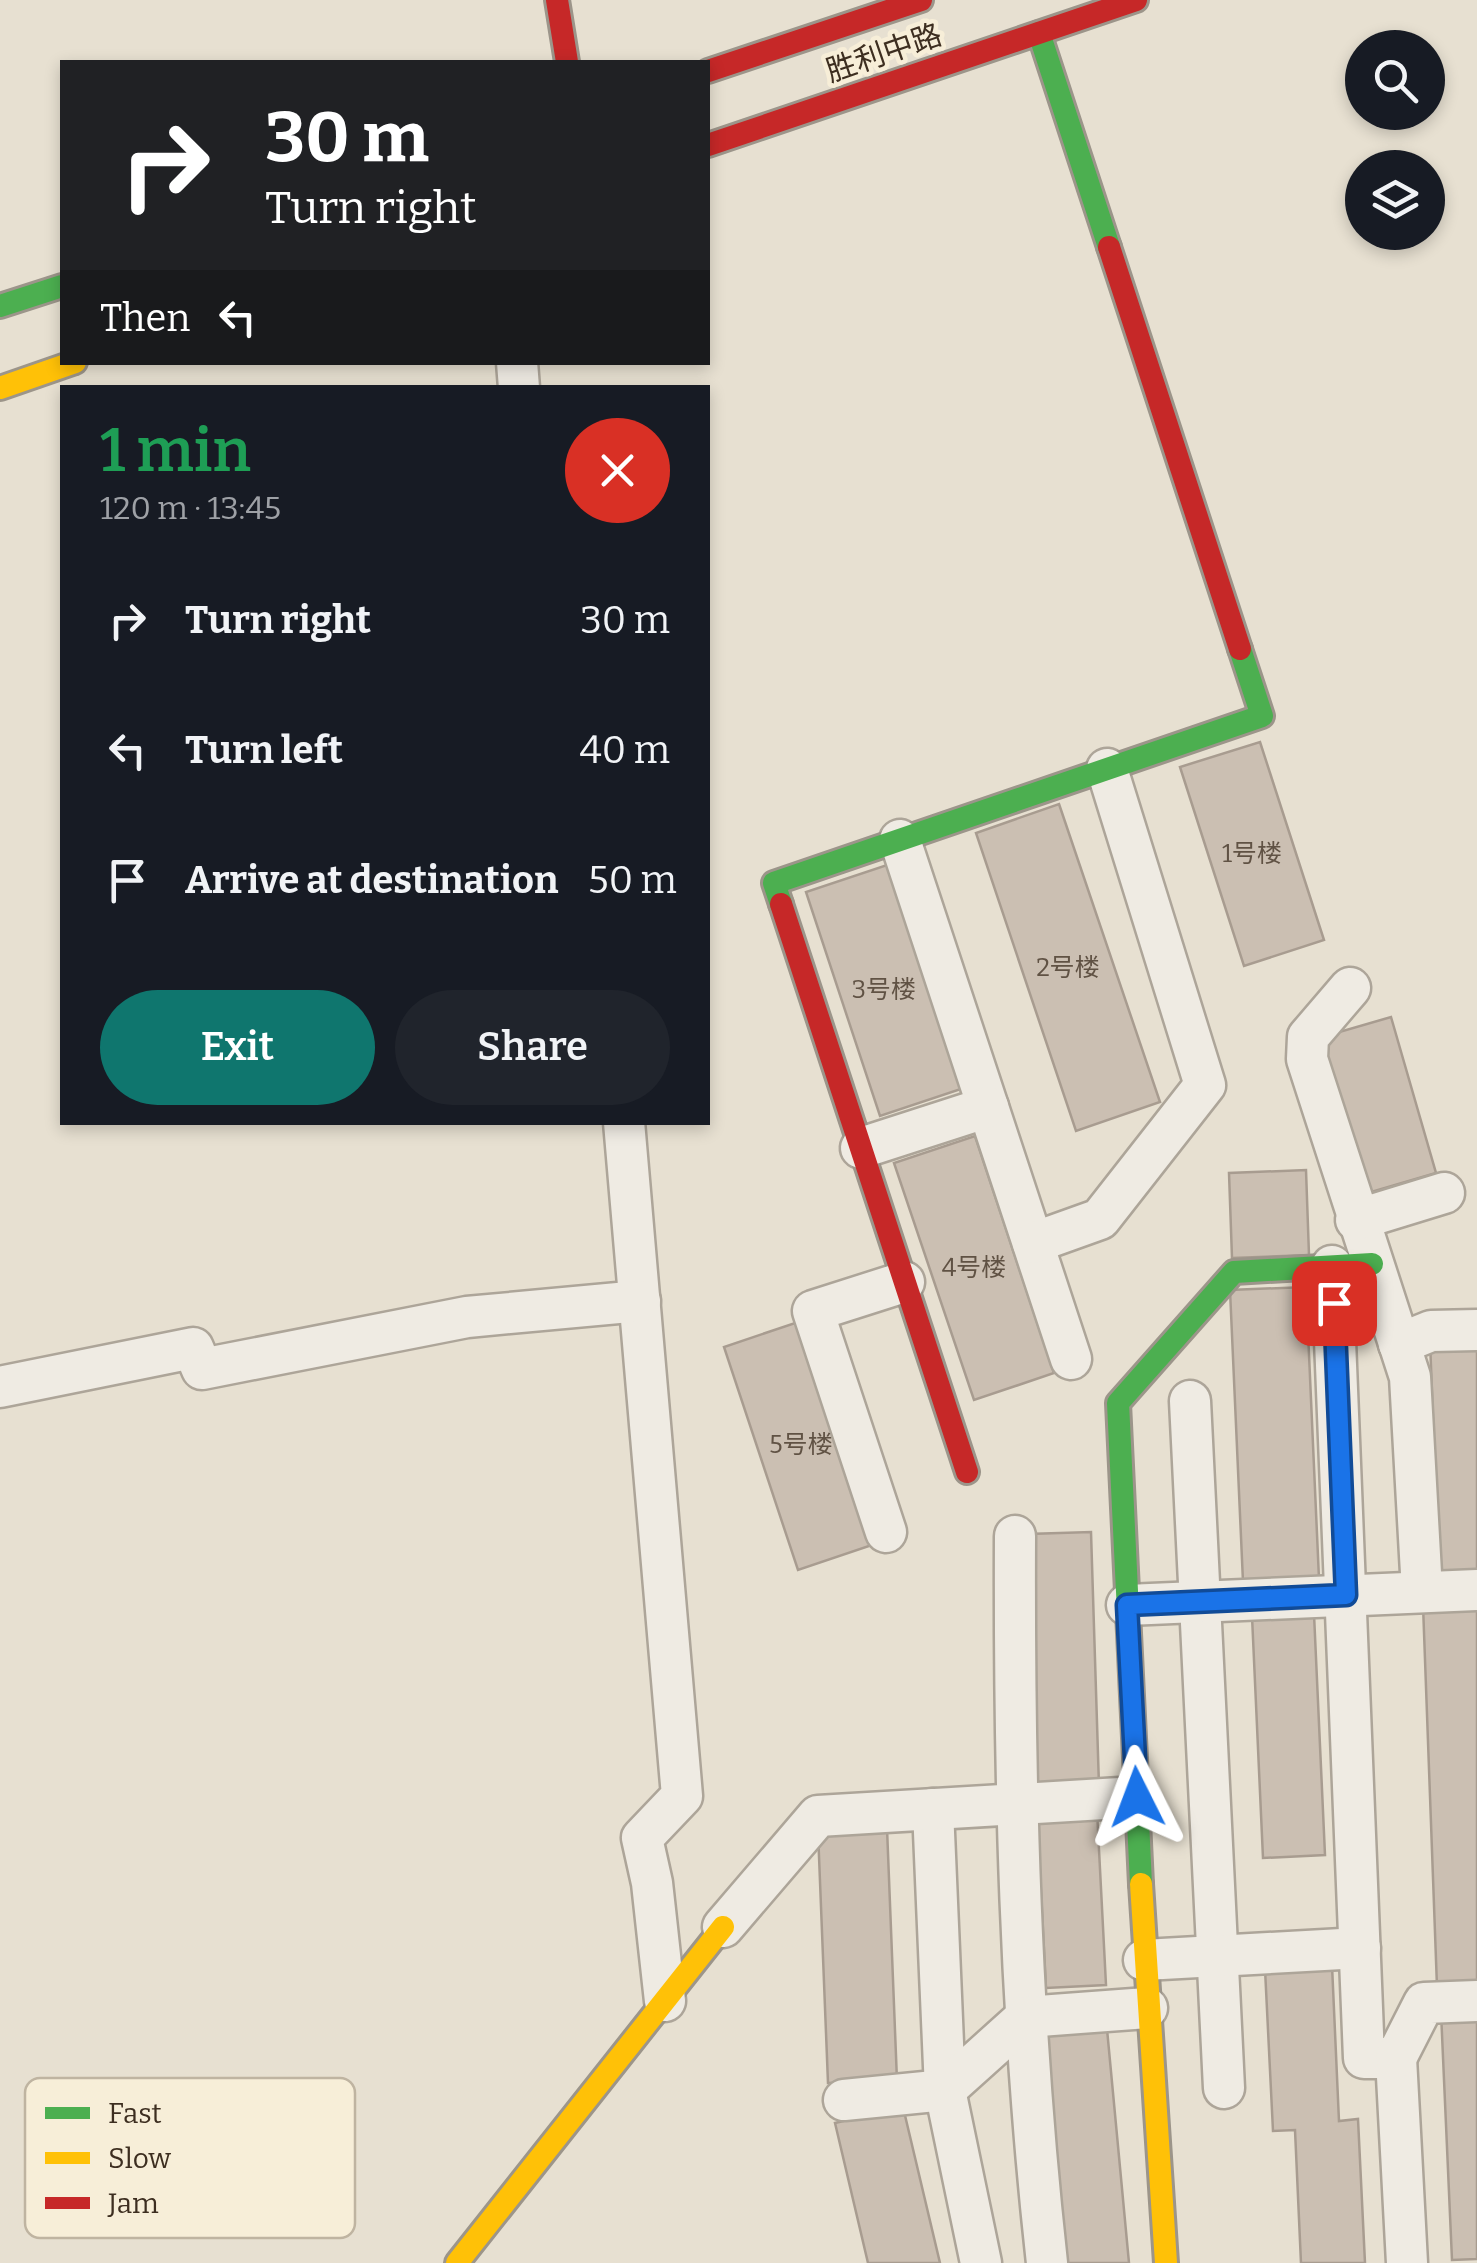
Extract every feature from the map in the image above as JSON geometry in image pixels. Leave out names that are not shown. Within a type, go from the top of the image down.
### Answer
[{"type":"main road","points":[[557,0],[567,60]]},
{"type":"main road","name":"胜利中路","points":[[710,70],[921,0]]},
{"type":"main road","name":"胜利中路","points":[[710,144],[1136,0]]},
{"type":"main road","points":[[967,1472],[774,883],[1262,716],[1039,32]]},
{"type":"main road","points":[[0,306],[60,287]]},
{"type":"main road","points":[[0,388],[66,365]]},
{"type":"main road","points":[[1166,2263],[1144,1960],[1118,1404],[1234,1272],[1372,1264]]},
{"type":"main road","points":[[458,2263],[723,1927]]},
{"type":"street","points":[[1033,1243],[1100,1220],[1205,1084],[1108,769]]},
{"type":"street","points":[[900,840],[1071,1359]]},
{"type":"street","points":[[1350,988],[1308,1037],[1307,1059],[1410,1377],[1422,1591]]},
{"type":"street","points":[[861,1148],[988,1107]]},
{"type":"street","points":[[624,1125],[682,1796],[642,1838],[652,1882],[665,2001]]},
{"type":"street","points":[[1356,1220],[1444,1193]]},
{"type":"street","points":[[1332,1266],[1364,2058],[1396,2058]]},
{"type":"street","points":[[886,1532],[813,1312],[904,1282]]},
{"type":"street","points":[[0,1386],[192,1348],[202,1369],[468,1317],[640,1301]]},
{"type":"street","points":[[1399,1344],[1431,1332],[1477,1330]]},
{"type":"street","points":[[1190,1401],[1224,2088]]},
{"type":"street","points":[[1014,1536],[1014,1803],[1026,2017],[1047,2263]]},
{"type":"street","points":[[1127,1605],[1477,1590]]},
{"type":"street","points":[[723,1927],[818,1816],[1137,1797]]},
{"type":"street","points":[[933,1808],[945,2090],[981,2263]]},
{"type":"street","points":[[1144,1960],[1360,1948]]},
{"type":"street","points":[[1406,2263],[1396,2058],[1424,2003],[1477,2001]]},
{"type":"street","points":[[844,2100],[945,2090],[1026,2017],[1147,2008]]},
{"type":"building","points":[[1260,742],[1324,940],[1244,966],[1180,767]]},
{"type":"building","points":[[1059,804],[1160,1102],[1076,1131],[976,833]]},
{"type":"building","points":[[887,865],[961,1089],[880,1116],[806,892]]},
{"type":"building","points":[[1391,1017],[1436,1173],[1361,1195],[1315,1039]]},
{"type":"building","points":[[975,1136],[1054,1373],[974,1400],[894,1163]]},
{"type":"building","points":[[1306,1170],[1309,1255],[1232,1258],[1229,1173]]},
{"type":"building","points":[[1306,1287],[1319,1579],[1243,1582],[1230,1290]]},
{"type":"building","points":[[804,1320],[878,1543],[798,1570],[724,1347]]},
{"type":"building","points":[[1477,1340],[1477,1570],[1439,1572],[1430,1341]]},
{"type":"building","points":[[1091,1532],[1099,1786],[1036,1788],[1028,1534]]},
{"type":"building","points":[[1477,1603],[1477,1985],[1437,1987],[1423,1605]]},
{"type":"building","points":[[1314,1614],[1325,1855],[1263,1858],[1252,1616]]},
{"type":"building","points":[[1097,1811],[1106,1985],[1046,1988],[1037,1814]]},
{"type":"building","points":[[887,1828],[897,2081],[828,2083],[818,1831]]},
{"type":"building","points":[[1332,1965],[1339,2121],[1358,2119],[1365,2263],[1301,2263],[1295,2130],[1273,2131],[1265,1969]]},
{"type":"building","points":[[1477,2011],[1477,2259],[1452,2260],[1441,2012]]},
{"type":"building","points":[[1107,2029],[1129,2263],[1066,2263],[1044,2036]]},
{"type":"building","points":[[903,2107],[940,2263],[868,2263],[835,2123]]},
{"type":"traffic: fast","points":[[1039,33],[1109,247]]},
{"type":"traffic: fast","points":[[0,306],[60,287]]},
{"type":"traffic: fast","points":[[781,904],[774,883],[1262,716],[1240,649]]},
{"type":"traffic: fast","points":[[1141,1884],[1118,1403],[1234,1272],[1372,1264]]},
{"type":"traffic: slow","points":[[0,388],[66,365]]},
{"type":"traffic: slow","points":[[1141,1884],[1166,2263]]},
{"type":"traffic: slow","points":[[457,2263],[723,1927]]},
{"type":"traffic: jam","points":[[557,0],[567,60]]},
{"type":"traffic: jam","points":[[710,70],[921,0]]},
{"type":"traffic: jam","points":[[710,144],[1136,0]]},
{"type":"traffic: jam","points":[[1109,247],[1240,649]]},
{"type":"traffic: jam","points":[[781,904],[967,1472]]},
{"type":"route","points":[[1137,1797],[1127,1605],[1346,1595],[1334,1303]]}]
